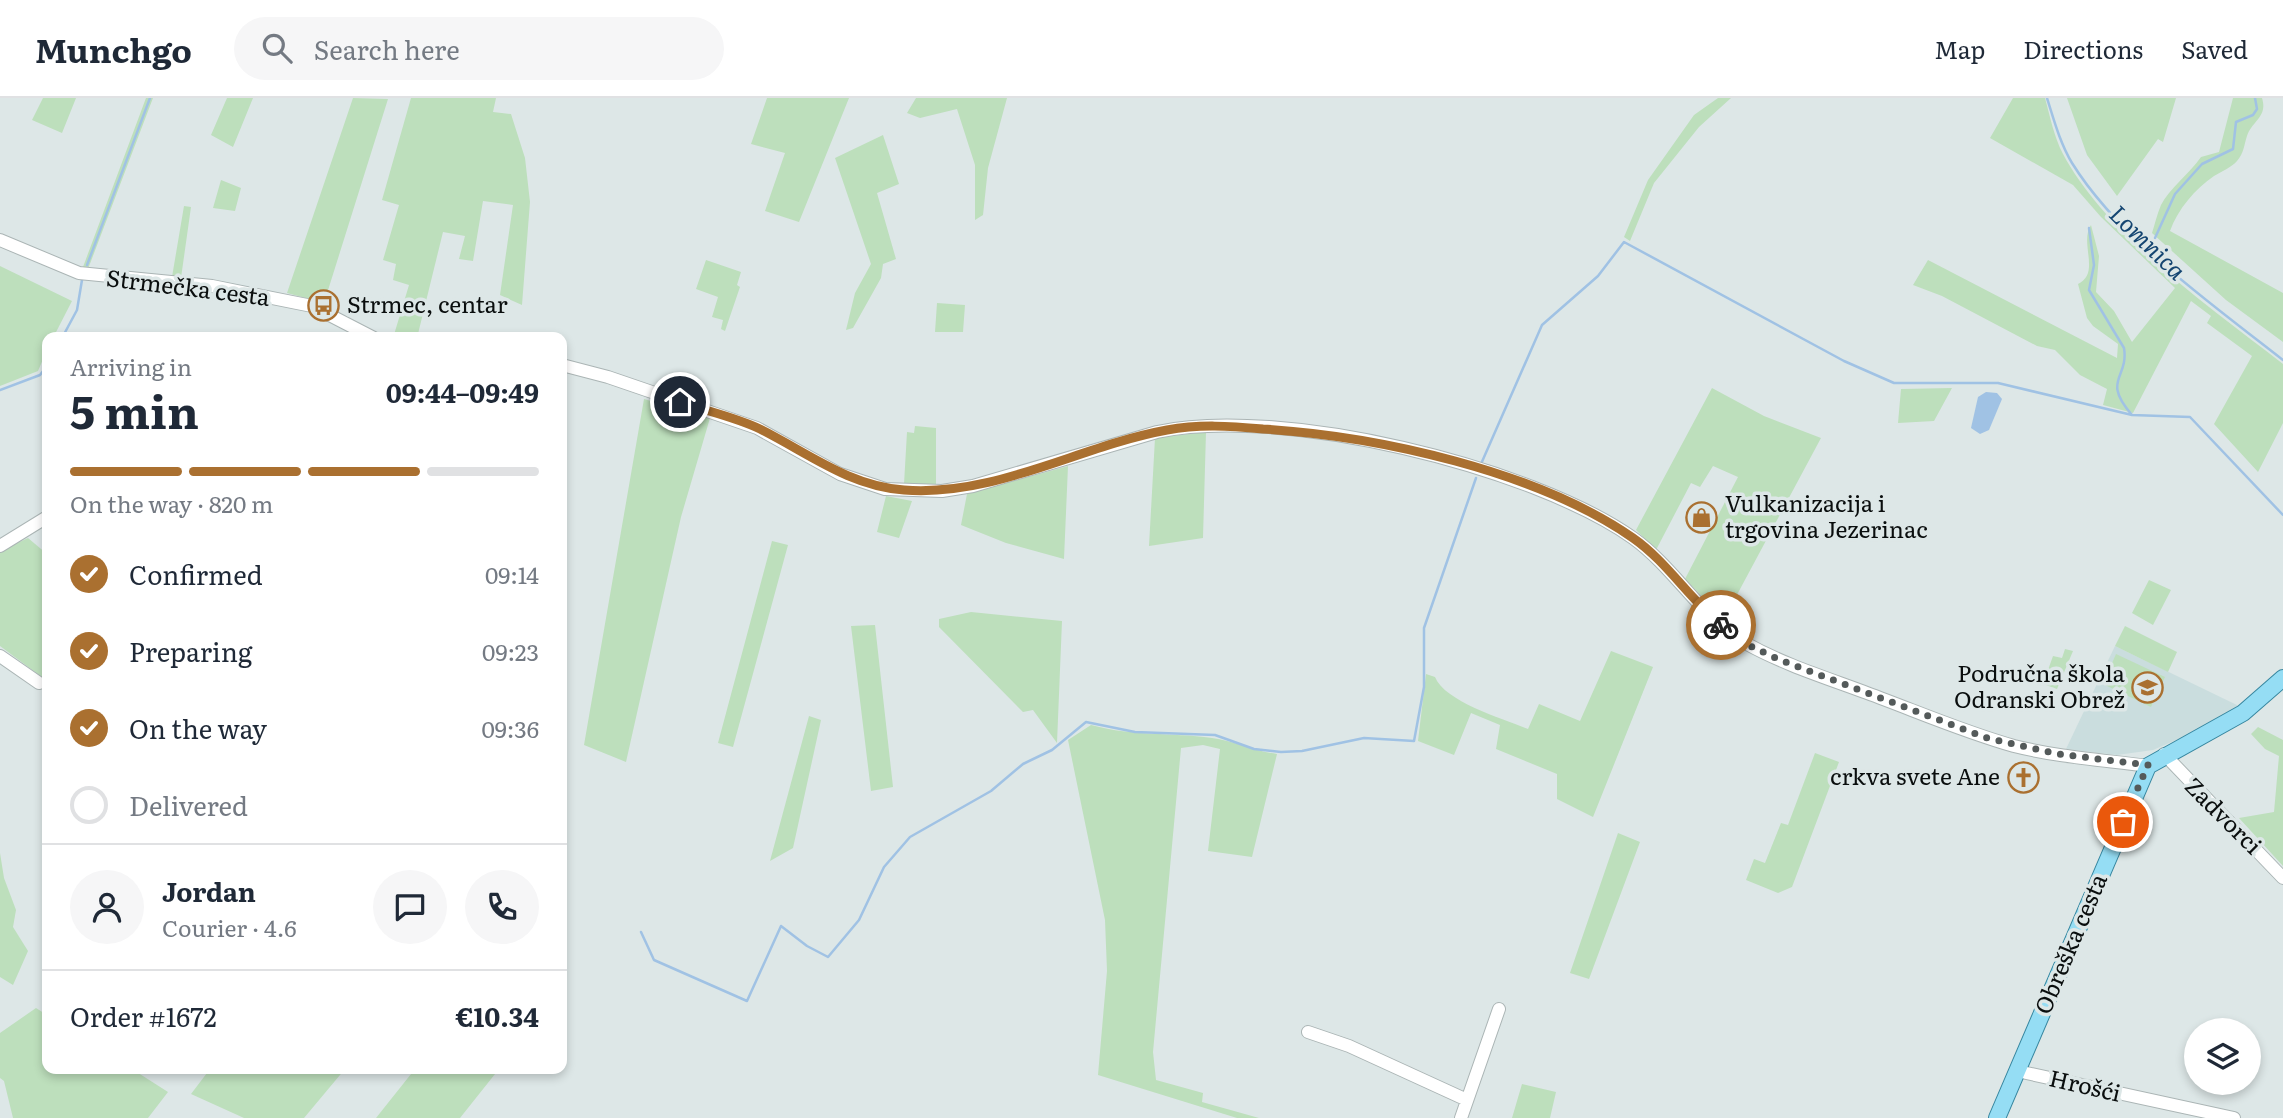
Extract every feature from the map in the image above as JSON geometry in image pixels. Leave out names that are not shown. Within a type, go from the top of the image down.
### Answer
[{"type":"main road","points":[[2148,765],[2243,713],[2283,678]]},
{"type":"main road","name":"Obreška cesta","points":[[1997,1118],[2148,765]]},
{"type":"street","name":"Strmečka cesta","points":[[0,240],[79,273],[261,294],[312,306],[351,332]]},
{"type":"street","points":[[567,366],[608,377],[757,428],[840,474],[885,489],[920,491],[973,486],[1157,432],[1190,427],[1332,435],[1412,450],[1533,488],[1620,530],[1647,548],[1723,627],[1780,660],[1987,738],[2058,754],[2148,765]]},
{"type":"street","points":[[0,547],[42,520]]},
{"type":"street","points":[[0,656],[39,683]]},
{"type":"street","name":"Zadvorci","points":[[2164,754],[2283,878]]},
{"type":"street","points":[[1461,1118],[1499,1009]]},
{"type":"street","points":[[1308,1032],[1349,1046],[1467,1100]]},
{"type":"street","name":"Hrošći","points":[[2017,1071],[2234,1118]]},
{"type":"shaded area","name":"Područna škola Odranski Obrež","points":[[2115,646],[2239,706],[2195,732],[2153,750],[2117,755],[2066,749]]},
{"type":"green space","points":[[43,98],[76,98],[62,133],[32,120]]},
{"type":"green space","points":[[146,98],[153,98],[88,269],[83,267]]},
{"type":"green space","points":[[227,98],[253,98],[233,147],[211,135]]},
{"type":"green space","points":[[353,98],[388,99],[324,303],[287,293]]},
{"type":"green space","points":[[411,98],[496,98],[493,112],[511,114],[525,158],[530,202],[522,305],[500,295],[513,205],[483,201],[473,261],[459,259],[465,236],[443,232],[418,332],[395,332],[409,285],[393,280],[396,264],[383,260],[399,205],[382,200]]},
{"type":"green space","points":[[767,98],[849,98],[799,222],[765,211],[785,153],[751,144]]},
{"type":"green space","points":[[916,98],[1007,98],[988,168],[983,215],[975,220],[975,165],[957,109],[920,118],[907,113]]},
{"type":"green space","points":[[1718,98],[1731,98],[1699,127],[1654,183],[1630,241],[1624,237],[1648,180],[1694,115]]},
{"type":"green space","points":[[2013,98],[2045,98],[2063,154],[2105,213],[2162,268],[2283,364],[2283,423],[2258,472],[2214,424],[2252,356],[2207,323],[2211,316],[2191,301],[2133,413],[2103,405],[2107,389],[2080,375],[2055,350],[2037,346],[1942,296],[1913,285],[1928,260],[2117,358],[2118,344],[2093,326],[2087,318],[2078,284],[2088,273],[2087,240],[2091,225],[2099,256],[2096,292],[2114,311],[2132,342],[2175,288],[2101,217],[2073,185],[1990,138]]},
{"type":"green space","points":[[2067,98],[2176,98],[2163,142],[2158,139],[2117,196],[2087,155]]},
{"type":"green space","points":[[2233,98],[2262,98],[2263,110],[2249,131],[2237,161],[2194,193],[2182,207],[2170,231],[2283,293],[2283,342],[2226,300],[2152,233],[2161,205],[2169,193],[2201,157],[2219,152]]},
{"type":"green space","points":[[883,135],[899,184],[877,193],[896,259],[883,264],[881,278],[853,328],[846,330],[855,293],[871,264],[835,158]]},
{"type":"green space","points":[[221,180],[241,188],[235,211],[213,208]]},
{"type":"green space","points":[[184,206],[191,207],[181,278],[172,277]]},
{"type":"green space","points":[[706,260],[741,272],[737,285],[740,287],[725,331],[721,329],[723,320],[712,317],[718,297],[696,289]]},
{"type":"green space","points":[[0,266],[72,301],[56,332],[42,332],[42,362],[38,371],[0,386]]},
{"type":"green space","points":[[937,303],[965,305],[963,332],[935,332]]},
{"type":"green space","points":[[1712,388],[1764,416],[1821,438],[1724,619],[1685,579],[1738,477],[1713,466],[1700,487],[1691,483],[1656,550],[1636,530]]},
{"type":"green space","points":[[1952,388],[1934,421],[1898,423],[1901,389]]},
{"type":"green space","points":[[644,399],[710,418],[681,517],[626,762],[584,745]]},
{"type":"green space","points":[[915,426],[936,428],[936,484],[904,484],[907,432],[914,433]]},
{"type":"green space","points":[[1206,432],[1203,538],[1149,546],[1155,438]]},
{"type":"green space","points":[[1068,466],[1064,559],[1006,543],[961,525],[967,494]]},
{"type":"green space","points":[[886,496],[912,501],[899,538],[877,532]]},
{"type":"green space","points":[[28,538],[42,550],[42,677],[0,646],[0,551]]},
{"type":"green space","points":[[772,541],[788,545],[733,747],[718,743]]},
{"type":"green space","points":[[2149,580],[2171,590],[2153,625],[2132,613]]},
{"type":"green space","points":[[971,612],[1062,621],[1057,743],[1033,710],[1023,712],[939,627],[939,619]]},
{"type":"green space","points":[[875,625],[893,787],[871,791],[851,626]]},
{"type":"green space","points":[[2125,626],[2177,652],[2168,672],[2115,646]]},
{"type":"green space","points":[[2065,649],[2073,651],[2057,689],[2043,684],[2053,656],[2062,658]]},
{"type":"green space","points":[[1611,651],[1653,667],[1593,817],[1557,799],[1557,774],[1496,749],[1500,725],[1471,713],[1454,755],[1418,741],[1426,674],[1435,677],[1441,686],[1462,702],[1528,729],[1539,704],[1580,721]]},
{"type":"green space","points":[[2116,654],[2165,677],[2151,707],[2103,684]]},
{"type":"green space","points":[[809,716],[821,720],[793,848],[770,861]]},
{"type":"green space","points":[[1091,725],[1138,733],[1212,738],[1277,754],[1252,857],[1208,851],[1220,749],[1203,745],[1181,748],[1153,1052],[1156,1080],[1203,1093],[1202,1102],[1259,1118],[1237,1118],[1098,1075],[1107,971],[1105,920],[1068,740]]},
{"type":"green space","points":[[2258,727],[2283,740],[2283,866],[2239,818],[2274,812],[2279,756],[2265,749],[2251,734]]},
{"type":"green space","points":[[1815,753],[1839,762],[1792,887],[1778,893],[1746,880],[1754,859],[1765,863],[1781,823],[1788,825]]},
{"type":"green space","points":[[1618,833],[1640,842],[1589,979],[1570,973]]},
{"type":"green space","points":[[0,853],[4,878],[16,910],[13,927],[28,951],[13,985],[0,977]]},
{"type":"green space","points":[[36,1008],[42,1012],[42,1074],[140,1074],[168,1092],[148,1118],[13,1118],[4,1081],[0,1078],[0,1033]]},
{"type":"green space","points":[[206,1074],[341,1074],[304,1118],[244,1118],[191,1094]]},
{"type":"green space","points":[[411,1074],[495,1074],[460,1118],[376,1118]]},
{"type":"green space","points":[[1522,1084],[1556,1092],[1550,1118],[1512,1118]]},
{"type":"water","points":[[1986,392],[1997,393],[2002,399],[1989,430],[1980,434],[1971,428],[1978,397]]},
{"type":"waterway","points":[[87,265],[150,98]]},
{"type":"waterway","name":"Lomnica","points":[[2047,98],[2072,163],[2115,218],[2169,269],[2283,360]]},
{"type":"waterway","points":[[2155,238],[2175,194],[2202,164],[2233,149],[2236,122],[2253,115],[2257,109],[2255,98]]},
{"type":"waterway","points":[[2089,228],[2094,265],[2089,290],[2124,348],[2125,358],[2117,386],[2123,403],[2132,415],[2190,417],[2283,515]]},
{"type":"waterway","points":[[1481,464],[1542,325],[1598,276],[1624,242],[1844,361],[1894,383],[1998,383],[2132,415]]},
{"type":"waterway","points":[[65,332],[77,310],[82,280]]},
{"type":"waterway","points":[[0,390],[42,372]]},
{"type":"waterway","points":[[641,932],[654,960],[747,1001],[781,926],[807,946],[828,957],[859,920],[884,867],[910,837],[991,791],[1023,764],[1052,750],[1086,722],[1135,732],[1215,735],[1254,749],[1281,752],[1302,751],[1364,738],[1414,741],[1424,687],[1424,628],[1476,478]]},
{"type":"way so far","points":[[1721,625],[1746,644],[1780,660],[1987,738],[2058,754],[2148,765],[2123,822]]},
{"type":"place","name":"Strmec, centar","points":[[324,305]]},
{"type":"place","name":"Vulkanizacija i trgovina Jezerinac","points":[[1702,517]]},
{"type":"place","name":"Područna škola Odranski Obrež","points":[[2148,687]]},
{"type":"place","name":"crkva svete Ane","points":[[2023,777]]},
{"type":"route","points":[[680,402],[757,428],[854,481],[885,489],[920,491],[973,486],[1157,432],[1190,427],[1288,430],[1372,441],[1412,450],[1533,488],[1603,520],[1647,548],[1699,606],[1721,625]]}]
